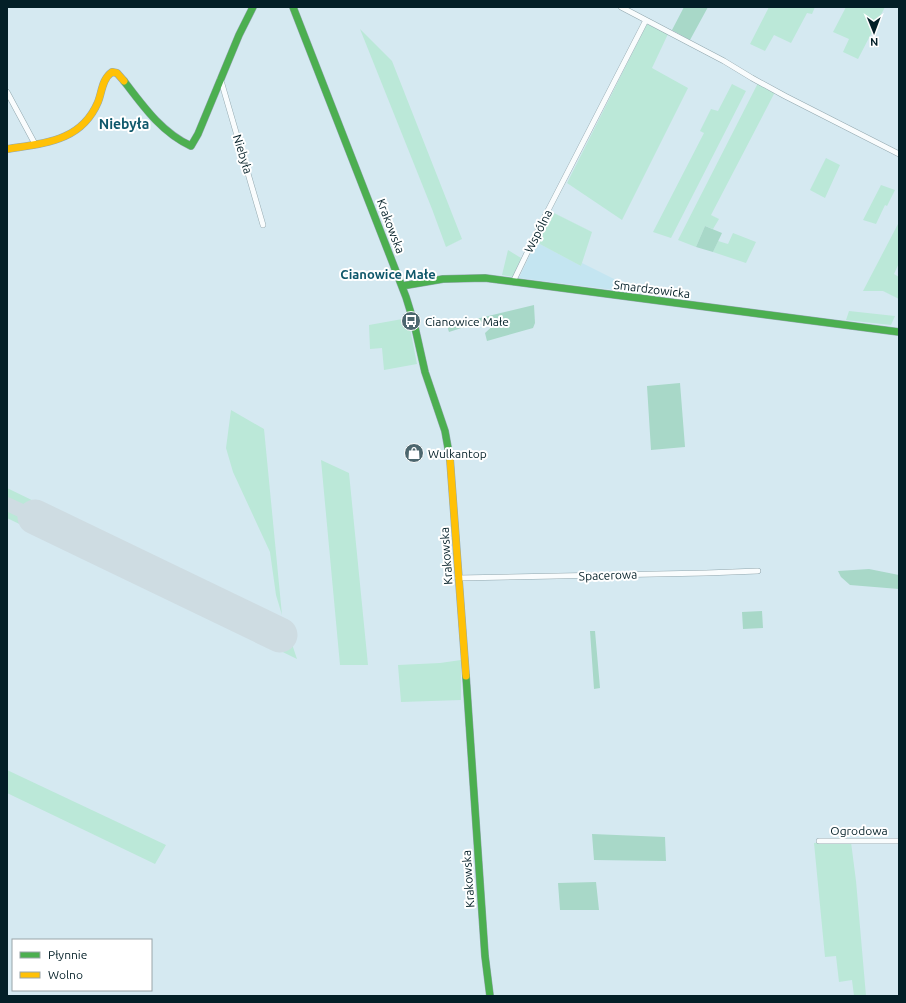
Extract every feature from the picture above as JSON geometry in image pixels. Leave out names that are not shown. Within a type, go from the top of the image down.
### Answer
[{"type":"main road","points":[[7,149],[49,142],[67,137],[77,130],[98,103],[109,73],[117,73],[160,124],[176,139],[192,146],[221,81],[239,35],[254,7]]},
{"type":"main road","name":"Krakowska","points":[[293,7],[402,286],[413,317],[426,372],[445,432],[450,467],[485,956],[490,996]]},
{"type":"main road","name":"Smardzowicka","points":[[402,286],[431,280],[459,277],[485,278],[899,332]]},
{"type":"street","points":[[621,7],[722,60],[785,96],[899,154]]},
{"type":"street","name":"Wspólna","points":[[512,282],[646,20]]},
{"type":"street","name":"Niebyła","points":[[221,81],[263,225]]},
{"type":"street","points":[[7,92],[35,144]]},
{"type":"street","name":"Spacerowa","points":[[458,578],[706,574],[758,571]]},
{"type":"street","name":"Ogrodowa","points":[[819,841],[899,841]]},
{"type":"shaded area","points":[[536,242],[581,266],[582,263],[616,280],[615,290],[519,278]]},
{"type":"green space","points":[[684,7],[708,7],[690,40],[672,30]]},
{"type":"green space","points":[[769,7],[815,7],[812,14],[807,13],[791,43],[774,35],[765,51],[750,44]]},
{"type":"green space","points":[[846,7],[885,7],[858,59],[843,52],[849,39],[833,32]]},
{"type":"green space","points":[[647,24],[668,34],[652,68],[688,88],[622,220],[567,183]]},
{"type":"green space","points":[[360,29],[392,61],[462,239],[446,247],[432,209]]},
{"type":"green space","points":[[758,83],[775,92],[711,215],[719,219],[713,229],[705,226],[696,247],[678,240]]},
{"type":"green space","points":[[732,84],[746,91],[671,238],[653,232],[704,133],[700,131],[711,109],[718,111]]},
{"type":"green space","points":[[826,158],[840,165],[825,198],[810,190]]},
{"type":"green space","points":[[881,185],[895,190],[887,206],[885,205],[876,224],[863,220]]},
{"type":"green space","points":[[552,212],[592,232],[581,266],[536,242]]},
{"type":"green space","points":[[899,222],[899,263],[894,274],[899,277],[899,299],[883,291],[863,291]]},
{"type":"green space","points":[[705,226],[722,233],[713,252],[696,247]]},
{"type":"green space","points":[[733,233],[756,242],[746,263],[713,252],[718,241],[728,244]]},
{"type":"green space","points":[[508,250],[521,258],[513,277],[502,275]]},
{"type":"green space","points":[[534,305],[535,323],[533,328],[487,341],[485,333],[500,319],[480,322],[449,332],[447,326]]},
{"type":"green space","points":[[849,311],[895,316],[891,325],[846,320]]},
{"type":"green space","points":[[408,318],[417,364],[384,370],[382,348],[370,349],[369,325]]},
{"type":"green space","points":[[680,383],[685,447],[651,450],[647,386]]},
{"type":"green space","points":[[231,410],[264,429],[282,615],[276,595],[270,552],[233,472],[226,448]]},
{"type":"green space","points":[[321,460],[349,473],[368,665],[340,665]]},
{"type":"green space","points":[[7,488],[285,623],[297,659],[7,518]]},
{"type":"green space","points":[[869,569],[899,575],[899,589],[850,585],[841,577],[838,571]]},
{"type":"green space","points":[[762,611],[763,628],[743,629],[742,612]]},
{"type":"green space","points":[[590,631],[595,631],[600,688],[594,689]]},
{"type":"green space","points":[[461,660],[461,700],[401,702],[398,665],[440,663]]},
{"type":"green space","points":[[7,770],[166,845],[155,864],[7,793]]},
{"type":"green space","points":[[592,834],[665,837],[666,861],[594,860]]},
{"type":"green space","points":[[851,842],[866,996],[854,996],[852,980],[839,982],[836,956],[825,957],[814,843]]},
{"type":"green space","points":[[596,882],[599,910],[560,910],[558,883]]},
{"type":"taxiway","points":[[7,504],[35,517]]},
{"type":"runway","points":[[35,517],[280,635]]},
{"type":"traffic: fast","points":[[124,81],[146,109],[162,126],[171,134],[191,146],[198,134],[239,35],[253,7]]},
{"type":"traffic: fast","points":[[293,7],[406,297],[414,323],[425,372],[445,431],[450,459]]},
{"type":"traffic: fast","points":[[402,286],[443,279],[485,278],[899,332]]},
{"type":"traffic: fast","points":[[466,676],[485,956],[490,996]]},
{"type":"traffic: slow","points":[[7,149],[48,142],[71,133],[82,125],[91,115],[98,102],[104,82],[112,72],[117,73],[124,81]]},
{"type":"traffic: slow","points":[[450,459],[466,676]]},
{"type":"place","name":"Cianowice Małe","points":[[411,321]]},
{"type":"place","name":"Wulkantop","points":[[414,453]]},
{"type":"district","name":"Niebyła","points":[[124,124]]},
{"type":"district","name":"Cianowice Małe","points":[[388,274]]}]
